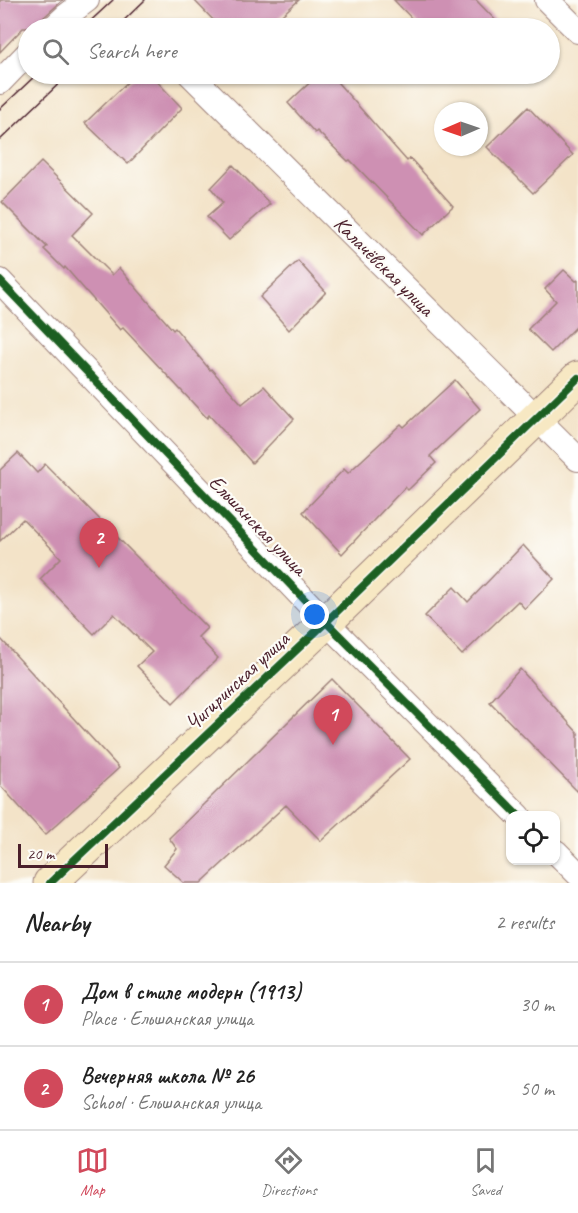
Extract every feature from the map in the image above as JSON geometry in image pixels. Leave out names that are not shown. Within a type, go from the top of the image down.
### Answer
[{"type":"street","points":[[64,18],[87,0]]},
{"type":"street","points":[[547,0],[578,31]]},
{"type":"street","points":[[0,82],[18,63]]},
{"type":"street","name":"Калачёвская улица","points":[[200,84],[578,459]]},
{"type":"street","name":"Ельшанская улица","points":[[0,281],[326,622],[514,811]]},
{"type":"street","name":"Чигиринская улица","points":[[50,883],[326,622],[578,378]]},
{"type":"street","points":[[560,857],[578,874]]},
{"type":"building","points":[[0,0],[63,0],[43,18],[18,18],[18,33],[0,52]]},
{"type":"building","points":[[194,0],[299,0],[278,18],[211,18]]},
{"type":"building","points":[[394,0],[476,0],[493,18],[411,18]]},
{"type":"building","points":[[126,84],[159,84],[182,108],[128,164],[85,123]]},
{"type":"building","points":[[308,84],[339,84],[407,161],[410,158],[453,206],[423,235],[350,160],[348,161],[317,131],[315,133],[288,103]]},
{"type":"building","points":[[528,107],[573,155],[533,193],[488,146]]},
{"type":"building","points":[[41,162],[93,213],[72,235],[112,275],[119,268],[242,404],[264,386],[294,419],[252,463],[209,415],[207,418],[123,328],[120,330],[65,267],[64,269],[44,249],[47,247],[2,202]]},
{"type":"building","points":[[233,165],[270,204],[229,240],[207,217],[223,203],[211,188]]},
{"type":"building","points":[[298,261],[326,292],[289,330],[260,297]]},
{"type":"building","points":[[564,270],[576,281],[578,280],[578,325],[551,352],[528,329],[556,301],[545,289]]},
{"type":"building","points":[[455,380],[480,409],[430,456],[436,463],[408,490],[405,487],[342,554],[303,512],[344,469],[348,473],[401,424],[404,427]]},
{"type":"building","points":[[18,453],[37,473],[45,464],[207,628],[198,637],[218,658],[173,703],[137,666],[152,652],[114,614],[94,634],[40,579],[61,558],[23,519],[0,541],[0,470]]},
{"type":"building","points":[[523,545],[554,579],[525,609],[518,601],[462,655],[425,616],[454,587],[468,602]]},
{"type":"building","points":[[0,638],[119,768],[45,835],[0,785]]},
{"type":"building","points":[[520,669],[578,733],[578,792],[490,702]]},
{"type":"building","points":[[332,679],[410,759],[321,841],[286,805],[201,883],[184,883],[164,865],[177,849],[169,838]]},
{"type":"tram line","points":[[94,18],[113,0]]},
{"type":"tram line","points":[[126,18],[145,0]]},
{"type":"tram line","points":[[0,109],[26,84]]},
{"type":"tram line","points":[[0,140],[59,84]]},
{"type":"cycle path","points":[[0,281],[326,622],[514,811]]},
{"type":"cycle path","points":[[50,883],[326,622],[578,378]]},
{"type":"place","name":"Вечерняя школа № 26","points":[[99,568]]},
{"type":"place","name":"Дом в стиле модерн (1913)","points":[[333,745]]}]
